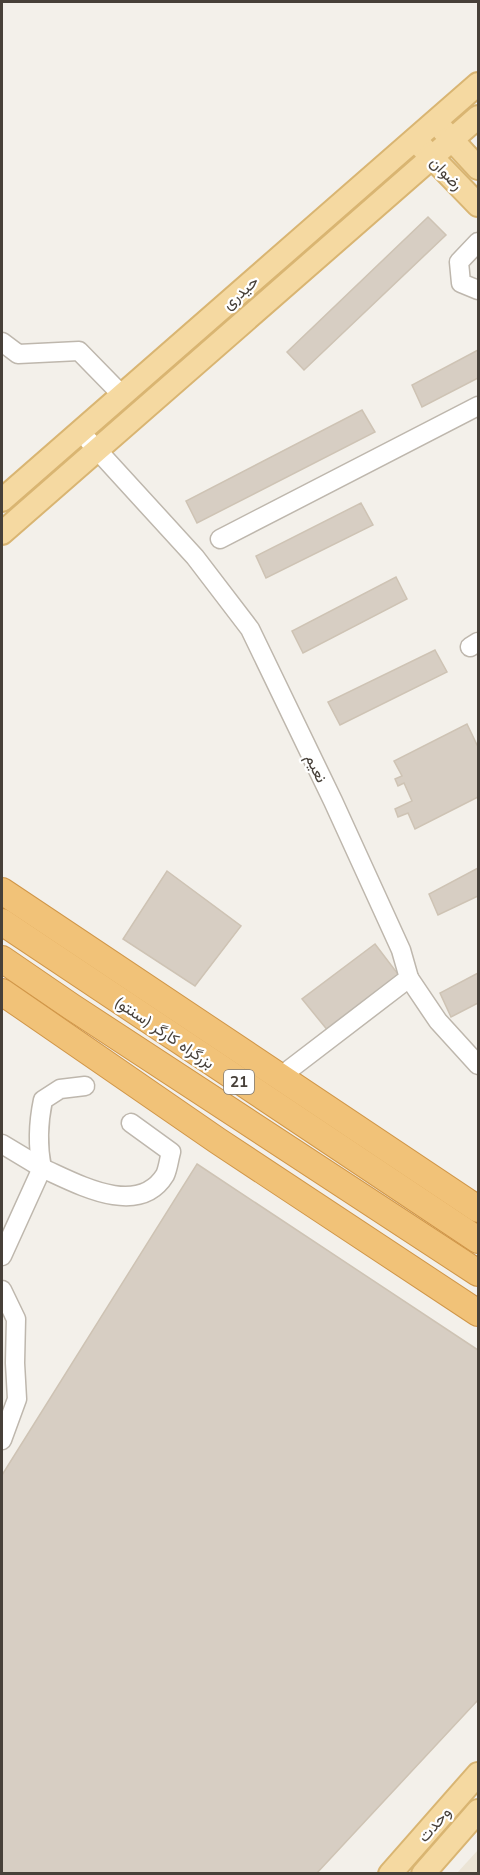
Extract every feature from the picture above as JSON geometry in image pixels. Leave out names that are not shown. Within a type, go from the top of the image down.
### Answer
[{"type":"highway","points":[[2,891],[478,1208]]},
{"type":"highway","name":"بزرگراه کارگر (سنتو)","points":[[2,922],[478,1240]]},
{"type":"highway","name":"بزرگراه کارگر (سنتو)","points":[[2,959],[478,1273]]},
{"type":"highway","points":[[2,992],[218,1141],[478,1313]]},
{"type":"main road","name":"حیدری","points":[[2,500],[478,84]]},
{"type":"main road","name":"حیدری","points":[[2,533],[478,117]]},
{"type":"main road","name":"رضوان","points":[[435,122],[478,168]]},
{"type":"main road","name":"رضوان","points":[[415,139],[478,206]]},
{"type":"main road","name":"وحدت","points":[[390,1874],[478,1774]]},
{"type":"main road","name":"وحدت","points":[[423,1874],[478,1811]]},
{"type":"street","points":[[478,242],[459,262],[461,283],[478,290]]},
{"type":"street","points":[[2,342],[18,354],[79,351],[122,395]]},
{"type":"street","points":[[220,539],[478,406]]},
{"type":"street","name":"نعیم","points":[[80,432],[195,557],[250,628],[396,939],[409,978],[438,1021],[478,1065]]},
{"type":"street","points":[[281,1076],[409,978]]},
{"type":"street","points":[[462,1049],[478,1040]]},
{"type":"street","points":[[2,1256],[42,1168],[38,1149],[38,1130],[43,1100],[60,1089],[85,1086]]},
{"type":"street","points":[[2,1144],[42,1168],[94,1192],[118,1197],[149,1191],[165,1174],[171,1152],[131,1123]]},
{"type":"street","points":[[2,1290],[16,1319],[17,1399],[2,1440]]},
{"type":"street","points":[[2,1349],[15,1363]]},
{"type":"shaded area","points":[[478,1850],[478,1873],[457,1873]]},
{"type":"building","points":[[428,217],[446,235],[304,370],[287,352]]},
{"type":"building","points":[[478,350],[478,378],[422,407],[412,385]]},
{"type":"building","points":[[362,410],[375,432],[197,523],[186,501]]},
{"type":"building","points":[[361,503],[373,525],[266,578],[256,556]]},
{"type":"building","points":[[396,577],[407,599],[303,653],[292,631]]},
{"type":"building","points":[[435,650],[447,672],[340,725],[328,702]]},
{"type":"building","points":[[467,724],[478,747],[478,797],[415,829],[408,813],[398,817],[395,809],[412,801],[404,783],[398,786],[395,779],[402,776],[394,761]]},
{"type":"building","points":[[478,868],[478,896],[438,915],[429,894]]},
{"type":"building","points":[[167,871],[241,926],[195,986],[123,939]]},
{"type":"building","points":[[375,944],[401,978],[329,1032],[302,999]]},
{"type":"building","points":[[478,973],[478,1003],[451,1017],[440,993]]},
{"type":"building","points":[[197,1164],[478,1350],[478,1700],[316,1874],[2,1874],[2,1475]]}]
